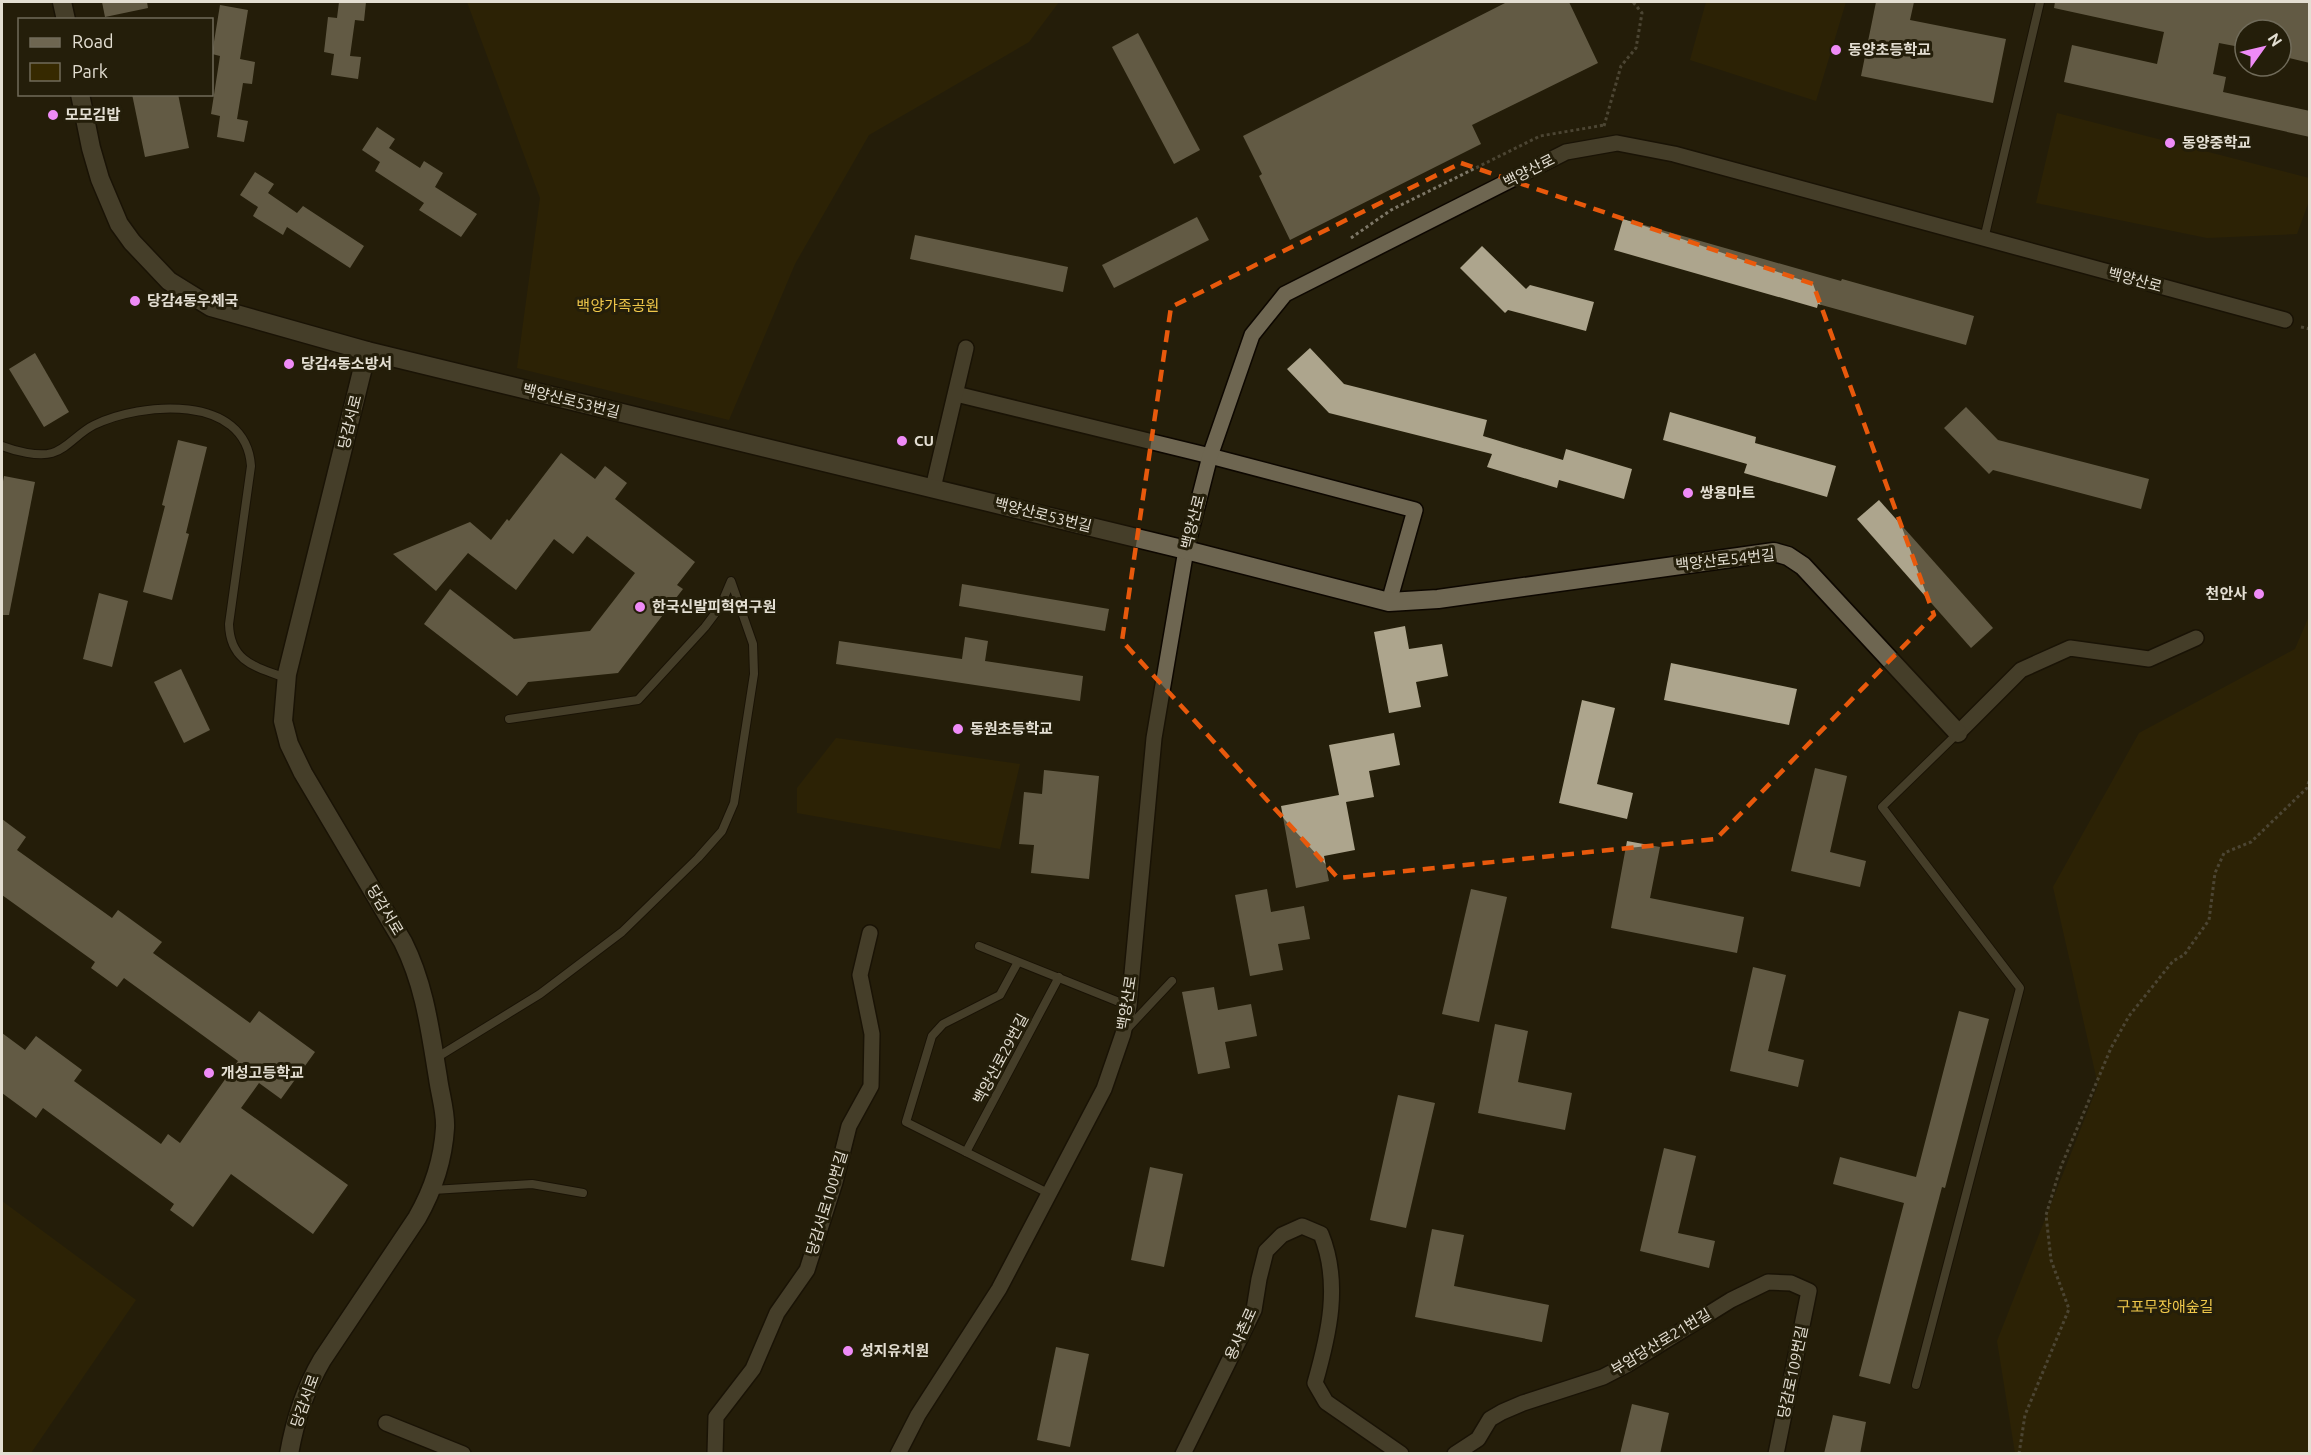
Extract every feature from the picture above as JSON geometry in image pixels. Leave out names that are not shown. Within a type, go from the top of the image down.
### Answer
[{"type":"street","points":[[62,2],[66,18]]},
{"type":"street","name":"백양산로53번길","points":[[80,96],[94,159],[119,224],[169,281],[195,298],[226,312],[367,351],[1186,550]]},
{"type":"street","name":"백양산로","points":[[897,1454],[918,1415],[999,1289],[1104,1089],[1123,1034],[1129,1006],[1154,738],[1186,550],[1210,456],[1252,335],[1285,294],[1566,152],[1617,143],[1674,154],[2285,320]]},
{"type":"street","points":[[933,488],[966,348]]},
{"type":"street","name":"당감서로","points":[[289,1454],[300,1407],[310,1382],[322,1360],[417,1218],[431,1190],[443,1148],[445,1124],[424,994],[415,965],[303,773],[289,744],[284,721],[286,678],[367,351]]},
{"type":"street","points":[[956,394],[1210,456],[1415,510],[1389,602]]},
{"type":"street","name":"백양산로54번길","points":[[1186,550],[1389,602],[1438,599],[1774,552],[1788,556],[1803,566],[1958,733]]},
{"type":"street","points":[[1958,733],[2021,670],[2070,648],[2150,659],[2196,638]]},
{"type":"street","name":"당감서로100번길","points":[[715,1454],[716,1417],[753,1369],[777,1313],[807,1270],[835,1182],[849,1126],[871,1086],[872,1034],[860,975],[870,933]]},
{"type":"street","name":"용사촌로","points":[[1183,1454],[1254,1310],[1266,1251],[1282,1235],[1302,1226],[1320,1234],[1328,1253],[1332,1273],[1332,1307],[1323,1357],[1315,1383],[1326,1402],[1401,1454]]},
{"type":"street","name":"부암당산로21번길","points":[[1455,1454],[1478,1439],[1490,1419],[1502,1412],[1603,1377],[1731,1300],[1768,1282],[1791,1283],[1809,1291]]},
{"type":"street","name":"당감로109번길","points":[[1776,1454],[1809,1291]]},
{"type":"street","points":[[386,1424],[463,1454]]},
{"type":"lane","points":[[1984,239],[2040,2]]},
{"type":"lane","points":[[2,446],[39,454],[52,453],[93,425],[114,417],[166,407],[204,413],[232,426],[247,445],[251,466],[229,636],[233,647],[248,663],[286,678]]},
{"type":"lane","points":[[435,1059],[540,994],[622,932],[698,858],[722,831],[734,804],[754,674],[753,644],[731,581],[720,607],[705,627],[638,700],[509,719]]},
{"type":"lane","points":[[1916,1385],[2020,987],[1882,807],[1958,733]]},
{"type":"lane","points":[[979,946],[1129,1006]]},
{"type":"lane","points":[[1018,962],[1000,995],[943,1024],[932,1036],[906,1122],[1050,1194]]},
{"type":"lane","name":"백양산로29번길","points":[[966,1152],[1059,977]]},
{"type":"lane","points":[[1123,1034],[1172,981]]},
{"type":"lane","points":[[431,1190],[532,1184],[583,1193]]},
{"type":"path","points":[[1351,238],[1391,210],[1540,136],[1605,125],[1621,66],[1636,48],[1642,13],[1632,2]]},
{"type":"path","points":[[2019,1454],[2025,1415],[2069,1309],[2051,1260],[2046,1215],[2060,1169],[2111,1048],[2129,1016],[2173,961],[2184,955],[2209,920],[2215,873],[2224,854],[2251,842],[2307,788],[2310,778]]},
{"type":"highlighted area","points":[[1461,163],[1813,284],[1934,615],[1716,839],[1338,878],[1122,641],[1171,307]]},
{"type":"green space","name":"백양가족공원","points":[[467,2],[1059,2],[1029,42],[869,135],[795,264],[729,420],[517,368],[540,198]]},
{"type":"green space","points":[[1706,2],[1846,2],[1816,101],[1690,60]]},
{"type":"green space","points":[[2057,113],[2309,178],[2309,201],[2297,234],[2207,238],[2036,203]]},
{"type":"green space","name":"구포무장애숲길","points":[[2309,616],[2309,1453],[2015,1453],[1997,1341],[2098,1085],[2053,887],[2139,733],[2295,649]]},
{"type":"green space","points":[[836,738],[1020,764],[1000,849],[797,813],[797,788]]},
{"type":"green space","points":[[2,1201],[136,1300],[31,1453],[2,1453]]},
{"type":"building","points":[[102,2],[147,2],[148,8],[105,17]]},
{"type":"building","points":[[339,2],[366,2],[364,21],[355,20],[350,56],[361,57],[358,79],[331,75],[334,54],[324,52],[328,17],[337,18]]},
{"type":"building","points":[[1507,2],[1569,2],[1598,63],[1472,125],[1481,144],[1290,240],[1259,176],[1262,174],[1243,136]]},
{"type":"building","points":[[1876,2],[1914,2],[1910,20],[2006,39],[1993,103],[1861,76]]},
{"type":"building","points":[[2055,2],[2310,2],[2310,63],[2293,59],[2293,18],[2233,18],[2233,46],[2219,43],[2213,74],[2226,77],[2223,92],[2310,111],[2310,137],[2064,82],[2072,45],[2157,64],[2164,32],[2054,8]]},
{"type":"building","points":[[220,5],[248,10],[240,59],[255,62],[252,84],[243,83],[237,119],[248,121],[244,142],[217,137],[220,116],[211,114],[220,56],[213,54]]},
{"type":"building","points":[[1138,33],[1200,150],[1174,164],[1112,47]]},
{"type":"building","points":[[132,96],[178,96],[189,148],[145,157]]},
{"type":"building","points":[[377,127],[395,139],[389,148],[420,168],[424,161],[443,173],[435,187],[477,214],[461,237],[419,210],[424,203],[375,171],[380,162],[362,150]]},
{"type":"building","points":[[255,172],[274,184],[268,193],[297,213],[303,206],[364,246],[350,268],[287,227],[283,235],[253,216],[258,207],[240,195]]},
{"type":"building","points":[[1197,217],[1209,240],[1114,288],[1102,265]]},
{"type":"building","points":[[1623,219],[1974,316],[1966,345],[1818,304],[1817,308],[1614,250]]},
{"type":"building","points":[[915,235],[1068,267],[1063,292],[910,259]]},
{"type":"building","points":[[1482,246],[1526,289],[1530,285],[1594,302],[1586,331],[1508,310],[1505,313],[1460,268]]},
{"type":"building","points":[[1310,348],[1344,384],[1487,420],[1483,436],[1563,460],[1566,449],[1632,469],[1624,499],[1559,480],[1557,488],[1487,467],[1492,454],[1329,413],[1287,369]]},
{"type":"building","points":[[35,353],[69,412],[44,427],[9,369]]},
{"type":"building","points":[[1966,407],[1998,440],[2149,479],[2141,509],[1993,470],[1989,474],[1944,428]]},
{"type":"building","points":[[1670,412],[1756,437],[1755,443],[1836,466],[1827,497],[1744,473],[1747,464],[1663,440]]},
{"type":"building","points":[[178,440],[207,447],[186,533],[189,534],[172,600],[143,592],[165,506],[162,505]]},
{"type":"building","points":[[561,453],[595,479],[605,466],[627,483],[615,499],[695,562],[677,585],[683,589],[618,673],[528,682],[517,696],[424,624],[450,589],[514,639],[590,631],[635,573],[587,536],[573,554],[554,539],[516,590],[468,553],[436,591],[393,554],[470,522],[491,540],[507,519],[509,521]]},
{"type":"building","points":[[4,476],[35,482],[9,615],[2,615],[2,487]]},
{"type":"building","points":[[1879,500],[1993,628],[1971,648],[1857,519]]},
{"type":"building","points":[[962,584],[1109,609],[1105,631],[959,606]]},
{"type":"building","points":[[99,593],[128,601],[112,667],[83,659]]},
{"type":"building","points":[[1405,626],[1409,649],[1442,644],[1448,676],[1416,682],[1421,707],[1389,713],[1374,632]]},
{"type":"building","points":[[965,637],[988,641],[985,661],[1083,676],[1080,701],[836,664],[839,641],[962,659]]},
{"type":"building","points":[[1671,663],[1797,689],[1789,725],[1664,700]]},
{"type":"building","points":[[181,669],[210,730],[184,743],[154,682]]},
{"type":"building","points":[[1582,700],[1615,708],[1597,784],[1633,793],[1627,819],[1559,803]]},
{"type":"building","points":[[1394,733],[1400,765],[1369,771],[1374,797],[1346,802],[1355,850],[1324,856],[1329,881],[1296,888],[1281,806],[1339,795],[1329,745]]},
{"type":"building","points":[[1815,768],[1847,776],[1830,852],[1866,861],[1860,887],[1791,871]]},
{"type":"building","points":[[1044,770],[1099,776],[1089,879],[1031,873],[1034,845],[1019,844],[1024,792],[1042,794]]},
{"type":"building","points":[[2,819],[26,837],[17,850],[112,918],[118,910],[162,942],[153,953],[250,1023],[259,1011],[315,1052],[281,1099],[259,1083],[241,1108],[348,1185],[313,1234],[231,1174],[193,1227],[170,1210],[174,1204],[43,1108],[36,1118],[2,1093],[2,1033],[25,1050],[36,1036],[82,1070],[74,1081],[161,1144],[168,1134],[180,1143],[238,1061],[124,978],[117,987],[91,968],[95,962],[2,895]]},
{"type":"building","points":[[1627,841],[1660,847],[1650,898],[1744,917],[1737,953],[1611,928]]},
{"type":"building","points":[[1267,889],[1271,912],[1304,906],[1310,939],[1278,944],[1283,970],[1250,976],[1235,895]]},
{"type":"building","points":[[1471,889],[1507,897],[1479,1022],[1442,1014]]},
{"type":"building","points":[[1753,967],[1786,975],[1768,1051],[1804,1060],[1798,1087],[1730,1071]]},
{"type":"building","points":[[1214,987],[1218,1010],[1251,1004],[1257,1036],[1225,1042],[1230,1068],[1198,1074],[1182,992]]},
{"type":"building","points":[[1959,1011],[1989,1019],[1890,1384],[1859,1376],[1904,1203],[1833,1184],[1840,1157],[1916,1177]]},
{"type":"building","points":[[1495,1024],[1528,1031],[1518,1082],[1572,1093],[1565,1130],[1478,1113]]},
{"type":"building","points":[[1398,1095],[1435,1103],[1406,1228],[1370,1220]]},
{"type":"building","points":[[1664,1148],[1696,1156],[1678,1233],[1715,1241],[1709,1268],[1640,1251]]},
{"type":"building","points":[[1150,1167],[1183,1174],[1164,1267],[1131,1260]]},
{"type":"building","points":[[1432,1229],[1464,1235],[1454,1286],[1549,1305],[1542,1342],[1415,1317]]},
{"type":"building","points":[[1056,1347],[1089,1354],[1070,1447],[1037,1440]]},
{"type":"building","points":[[1632,1404],[1669,1413],[1660,1454],[1620,1454]]},
{"type":"building","points":[[1833,1415],[1866,1422],[1860,1454],[1824,1454]]},
{"type":"place","name":"동양초등학교","points":[[1836,50]]},
{"type":"place","name":"모모김밥","points":[[53,115]]},
{"type":"place","name":"동양중학교","points":[[2170,143]]},
{"type":"place","name":"당감4동우체국","points":[[135,301]]},
{"type":"place","name":"당감4동소방서","points":[[289,364]]},
{"type":"place","name":"CU","points":[[902,441]]},
{"type":"place","name":"쌍용마트","points":[[1688,493]]},
{"type":"place","name":"천안사","points":[[2259,594]]},
{"type":"place","name":"한국신발피혁연구원","points":[[640,607]]},
{"type":"place","name":"동원초등학교","points":[[958,729]]},
{"type":"place","name":"개성고등학교","points":[[209,1073]]},
{"type":"place","name":"성지유치원","points":[[848,1351]]}]
